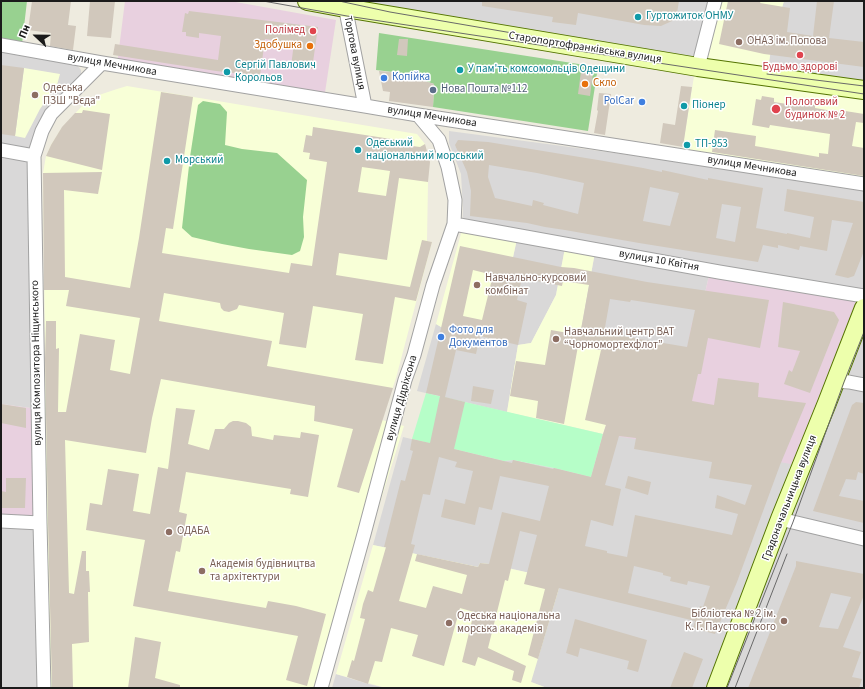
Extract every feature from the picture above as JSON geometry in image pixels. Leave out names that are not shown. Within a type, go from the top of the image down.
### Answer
[{"type":"main road","name":"Старопортофранківська вулиця","points":[[307,1],[344,5],[698,67],[864,90]]},
{"type":"main road","name":"Градоначальницька вулиця","points":[[716,688],[780,519],[864,308]]},
{"type":"street","points":[[698,67],[715,1]]},
{"type":"street","name":"Торгова вулиця","points":[[344,5],[365,106]]},
{"type":"street","name":"вулиця Мечникова","points":[[1,45],[418,115],[864,184]]},
{"type":"street","name":"вулиця Композитора Ніщинського","points":[[44,688],[34,156],[42,131],[51,114],[102,63]]},
{"type":"street","name":"вулиця Дідріхсона","points":[[321,688],[370,514],[405,380],[414,355],[433,285],[454,224],[455,200],[448,167],[439,140],[418,115]]},
{"type":"street","points":[[1,150],[34,156]]},
{"type":"street","name":"вулиця 10 Квітня","points":[[454,224],[719,272],[864,296]]},
{"type":"street","points":[[835,381],[864,385]]},
{"type":"street","points":[[780,519],[864,540]]},
{"type":"street","points":[[1,521],[40,524]]},
{"type":"shaded area","points":[[125,1],[230,1],[336,20],[324,99],[117,65]]},
{"type":"shaded area","points":[[345,1],[714,1],[697,64]]},
{"type":"shaded area","name":"ОНАЗ ім. Попова","points":[[716,1],[784,1],[774,30],[767,75],[700,66]]},
{"type":"shaded area","points":[[784,1],[864,1],[864,88],[767,75],[774,30]]},
{"type":"shaded area","points":[[1,49],[77,65],[81,70],[81,81],[50,114],[33,155],[1,148]]},
{"type":"shaded area","name":"Одеська ПЗШ \"Вєда\"","points":[[24,68],[60,74],[57,85],[40,109],[25,138],[15,136]]},
{"type":"shaded area","name":"Пологовий будинок № 2","points":[[695,70],[864,92],[864,182],[682,151]]},
{"type":"shaded area","points":[[127,86],[417,134],[425,144],[428,182],[427,241],[432,242],[396,378],[382,420],[404,426],[322,688],[51,688],[40,436],[44,436],[45,349],[43,173],[46,156],[51,145],[61,129],[82,106],[99,95]]},
{"type":"shaded area","points":[[449,131],[864,186],[864,296],[710,271],[701,311],[684,364],[678,364],[578,346],[595,252],[565,248],[556,295],[531,343],[518,345],[507,412],[417,391],[436,324],[441,327],[495,339],[517,239],[462,230],[463,209],[461,174],[449,143]]},
{"type":"shaded area","points":[[1,151],[33,156],[38,409],[1,404]]},
{"type":"shaded area","name":"Навчально-курсовий комбінат","points":[[462,230],[517,239],[495,339],[441,327],[436,324]]},
{"type":"shaded area","name":"Навчальний центр ВАТ “Чорномортехфлот”","points":[[565,248],[595,252],[578,346],[628,355],[603,434],[507,412],[518,345],[531,343],[556,295]]},
{"type":"shaded area","points":[[710,271],[864,297],[801,466],[603,434],[606,425],[684,364],[692,322],[698,324]]},
{"type":"shaded area","points":[[864,309],[864,384],[837,379]]},
{"type":"shaded area","points":[[836,381],[864,385],[864,688],[547,688],[531,682],[548,577],[508,568],[478,567],[373,545],[403,437],[504,461],[513,460],[591,477],[603,434],[636,438]]},
{"type":"shaded area","points":[[1,404],[38,409],[40,523],[1,521]]},
{"type":"shaded area","points":[[1,522],[39,524],[42,688],[1,688]]},
{"type":"shaded area","name":"Одеська національна морська академія","points":[[373,545],[478,567],[480,563],[489,564],[548,577],[559,588],[531,682],[547,688],[386,688],[336,674]]},
{"type":"shaded area","points":[[336,674],[368,684],[386,688],[332,688]]},
{"type":"green space","points":[[1,1],[27,1],[22,44],[1,40]]},
{"type":"green space","points":[[379,33],[598,67],[588,131],[433,107],[434,84],[401,73],[376,70]]},
{"type":"green space","points":[[203,101],[220,104],[227,112],[225,145],[242,149],[277,153],[307,180],[303,217],[304,237],[300,251],[292,255],[222,244],[192,237],[182,228],[190,157],[198,105]]},
{"type":"green space","points":[[426,393],[603,434],[591,477],[513,460],[504,461],[412,439]]},
{"type":"building","points":[[32,1],[71,1],[68,25],[76,26],[73,50],[50,46],[51,33],[28,30]]},
{"type":"building","points":[[90,1],[115,1],[111,38],[87,36]]},
{"type":"building","name":"Гуртожиток ОНМУ","points":[[482,1],[679,1],[677,13],[672,21],[661,26],[644,25],[578,13],[576,25],[552,22],[553,17],[482,6]]},
{"type":"building","points":[[728,1],[761,1],[760,3],[790,8],[787,32],[813,36],[817,1],[834,1],[829,38],[864,42],[864,67],[764,54],[719,44]]},
{"type":"building","points":[[189,11],[318,27],[312,69],[291,66],[294,43],[265,39],[260,76],[216,71],[113,55],[115,44],[218,60],[221,36],[199,33],[199,38],[186,36],[186,32],[182,32],[185,13],[188,14]]},
{"type":"building","points":[[399,39],[408,39],[407,56],[397,55]]},
{"type":"building","points":[[1,65],[24,68],[15,136],[1,134]]},
{"type":"building","points":[[379,71],[401,73],[434,84],[433,107],[389,101],[390,92],[383,91]]},
{"type":"building","name":"Скло","points":[[581,71],[593,73],[590,96],[578,94]]},
{"type":"building","points":[[681,86],[692,87],[683,147],[660,143],[663,123],[675,125]]},
{"type":"building","points":[[161,92],[193,97],[173,229],[166,228],[162,253],[289,273],[291,263],[312,266],[327,162],[309,159],[310,153],[303,152],[306,135],[312,136],[313,127],[404,141],[404,145],[420,147],[425,144],[430,162],[428,182],[399,178],[387,260],[339,253],[336,275],[410,287],[422,240],[432,242],[416,301],[395,297],[383,364],[355,360],[363,314],[313,306],[306,348],[279,344],[284,313],[239,305],[237,309],[229,312],[224,311],[221,308],[220,303],[164,293],[159,321],[272,341],[267,366],[393,388],[359,493],[337,487],[353,429],[314,421],[315,406],[161,379],[146,453],[65,440],[69,593],[74,594],[82,551],[86,551],[86,571],[89,571],[90,592],[88,592],[89,642],[72,644],[73,688],[52,688],[45,359],[46,321],[56,321],[56,349],[59,348],[58,412],[66,412],[80,334],[115,340],[110,370],[130,374],[140,318],[66,306],[69,290],[44,290],[43,173],[102,172],[98,194],[64,190],[65,277],[130,288]],"holes":[[[362,167],[390,171],[386,196],[358,192]]]},
{"type":"building","points":[[599,93],[611,94],[605,135],[594,133],[598,111]]},
{"type":"building","points":[[762,96],[774,98],[774,102],[800,106],[800,103],[815,105],[815,108],[864,114],[864,123],[856,122],[852,146],[864,148],[864,176],[712,152],[715,130],[756,136],[755,146],[819,157],[819,153],[828,154],[830,134],[770,125],[769,128],[752,125],[756,99],[761,100]]},
{"type":"building","points":[[83,110],[110,114],[102,170],[46,156],[62,127],[75,113],[82,113]]},
{"type":"building","points":[[458,140],[488,142],[763,188],[756,228],[810,238],[814,217],[784,211],[787,189],[864,202],[864,251],[854,276],[848,278],[835,275],[853,223],[832,220],[827,251],[800,246],[799,250],[778,245],[778,248],[763,245],[758,262],[527,223],[470,216],[471,191],[467,172],[455,145]],"holes":[[[489,165],[584,183],[578,214],[543,205],[544,203],[533,200],[532,206],[495,198],[488,177]],[[650,187],[679,193],[670,226],[643,221]],[[722,204],[741,207],[735,242],[716,238]]]},
{"type":"building","points":[[460,246],[561,267],[574,268],[647,282],[769,300],[760,348],[708,338],[701,374],[698,374],[692,401],[714,405],[718,378],[759,383],[758,397],[806,403],[780,465],[737,582],[715,634],[693,628],[695,621],[559,588],[538,659],[528,655],[545,589],[524,584],[537,535],[520,531],[508,581],[505,580],[488,648],[526,666],[521,683],[512,680],[514,671],[478,657],[475,666],[462,662],[474,612],[460,608],[444,666],[412,656],[418,635],[391,628],[382,662],[375,661],[368,684],[347,677],[352,660],[354,661],[365,619],[360,618],[363,604],[368,590],[373,592],[386,547],[384,547],[401,480],[405,481],[413,451],[410,450],[412,439],[430,443],[440,396],[445,397],[426,393]],"holes":[[[473,270],[493,275],[482,320],[463,316]],[[522,278],[562,286],[563,281],[589,285],[580,335],[551,330],[545,365],[516,361],[510,396],[538,401],[536,418],[564,424],[578,346],[601,350],[585,420],[606,425],[591,477],[513,460],[512,463],[454,449],[465,402],[445,397],[456,350],[476,354],[480,336],[518,345],[527,303],[517,300]],[[610,299],[630,302],[631,300],[695,310],[687,347],[604,333]],[[619,436],[636,438],[634,449],[712,462],[709,478],[752,485],[745,505],[717,495],[715,508],[738,514],[732,535],[635,515],[627,557],[585,546],[591,520],[613,526],[621,489],[605,485]],[[439,457],[457,462],[455,467],[473,471],[465,504],[445,499],[441,517],[475,525],[479,507],[492,510],[500,476],[549,486],[540,521],[502,512],[489,564],[480,563],[478,567],[417,554],[415,561],[467,575],[462,594],[433,586],[426,608],[399,601],[415,545],[411,544],[423,494],[430,495]],[[634,566],[663,573],[663,575],[671,577],[670,581],[687,585],[688,581],[710,586],[703,607],[700,606],[698,610],[628,593]]]},
{"type":"building","points":[[783,302],[834,312],[839,320],[810,393],[784,384],[789,370],[792,372],[800,351],[778,347]]},
{"type":"building","points":[[473,386],[494,390],[491,404],[471,401]]},
{"type":"building","points":[[856,402],[864,403],[864,474],[858,472],[856,480],[846,479],[839,496],[864,501],[864,523],[813,511],[852,405]]},
{"type":"building","points":[[1,404],[26,408],[26,428],[1,423]]},
{"type":"building","points":[[176,408],[195,410],[188,444],[209,450],[215,429],[224,429],[233,421],[246,423],[251,427],[252,436],[273,440],[274,435],[300,438],[301,432],[319,435],[308,497],[290,494],[291,489],[186,472],[179,512],[187,514],[180,552],[176,551],[168,591],[266,608],[268,601],[296,606],[326,614],[307,686],[286,680],[298,636],[133,606],[145,540],[86,530],[90,503],[102,505],[108,469],[139,474],[133,511],[150,514],[158,467],[168,469]]},
{"type":"building","points":[[628,476],[651,482],[648,495],[625,488]]},
{"type":"building","points":[[6,478],[26,478],[25,508],[1,508],[1,491],[6,492]]},
{"type":"building","points":[[796,561],[864,574],[864,595],[843,647],[861,652],[852,677],[862,679],[859,688],[748,688],[796,566]],"holes":[[[831,593],[851,597],[838,629],[819,627]]]},
{"type":"building","points":[[575,619],[647,640],[638,672],[627,669],[629,661],[580,648],[578,657],[566,653]]},
{"type":"building","points":[[135,637],[161,642],[155,678],[180,685],[180,688],[128,688]]},
{"type":"building","points":[[684,652],[703,659],[692,688],[670,688]]},
{"type":"tram line","points":[[263,1],[347,16],[864,94]]},
{"type":"tram line","points":[[339,1],[390,12],[617,51]]},
{"type":"tram line","points":[[767,74],[864,86]]},
{"type":"tram line","points":[[727,688],[793,522],[844,382],[864,332]]},
{"type":"tram line","points":[[735,688],[787,554]]},
{"type":"place","name":"Гуртожиток ОНМУ","points":[[638,17]]},
{"type":"place","name":"Полімед","points":[[313,31]]},
{"type":"place","name":"ОНАЗ ім. Попова","points":[[739,42]]},
{"type":"place","name":"Здобушка","points":[[310,46]]},
{"type":"place","name":"Будьмо здорові","points":[[800,55]]},
{"type":"place","name":"У пам'ть комсомольців Одещини","points":[[460,70]]},
{"type":"place","name":"Сергій Павлович Корольов","points":[[227,72]]},
{"type":"place","name":"Копiйка","points":[[384,78]]},
{"type":"place","name":"Скло","points":[[585,84]]},
{"type":"place","name":"Нова Пошта №112","points":[[433,90]]},
{"type":"place","name":"Одеська ПЗШ \"Вєда\"","points":[[35,95]]},
{"type":"place","name":"PolCar","points":[[642,102]]},
{"type":"place","name":"Піонер","points":[[684,106]]},
{"type":"place","name":"Пологовий будинок № 2","points":[[776,109]]},
{"type":"place","name":"ТП-953","points":[[687,145]]},
{"type":"place","name":"Одеський національний морський","points":[[358,150]]},
{"type":"place","name":"Морський","points":[[167,161]]},
{"type":"place","name":"Навчально-курсовий комбінат","points":[[477,285]]},
{"type":"place","name":"Фото для Документов","points":[[441,337]]},
{"type":"place","name":"Навчальний центр ВАТ “Чорномортехфлот”","points":[[556,339]]},
{"type":"place","name":"ОДАБА","points":[[169,532]]},
{"type":"place","name":"Академія будівництва та архітектури","points":[[202,571]]},
{"type":"place","name":"Бібліотека № 2 ім. К. Г. Паустовського","points":[[784,621]]},
{"type":"place","name":"Одеська національна морська академія","points":[[449,623]]}]
